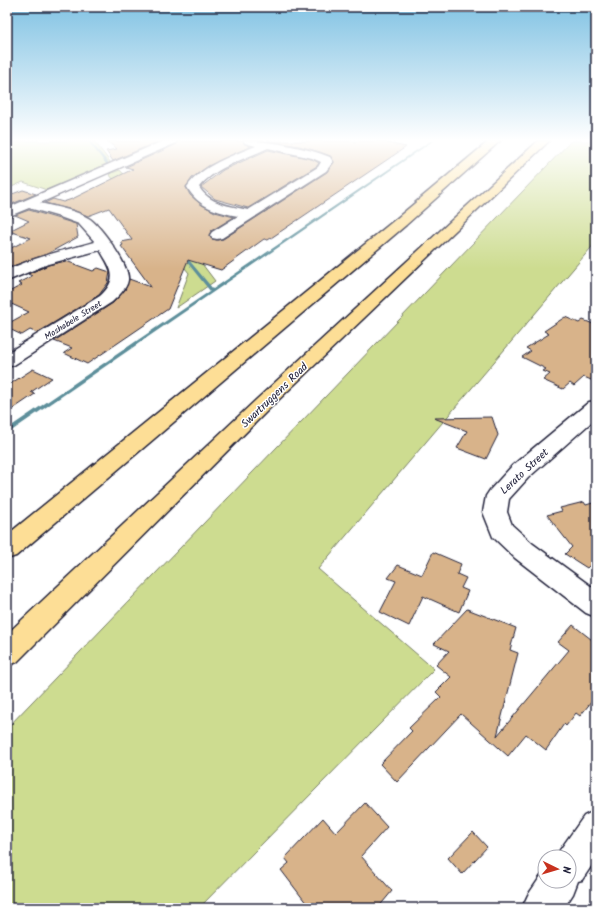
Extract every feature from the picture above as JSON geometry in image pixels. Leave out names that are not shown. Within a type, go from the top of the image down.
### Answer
[{"type":"main road","points":[[7,549],[401,222],[445,184]]},
{"type":"main road","name":"Swartruggens Road","points":[[7,654],[264,403],[498,184]]},
{"type":"street","points":[[7,213],[74,184]]},
{"type":"street","points":[[195,184],[192,187],[195,193],[209,204],[248,214]]},
{"type":"street","points":[[217,235],[298,184]]},
{"type":"street","name":"Moshabele Street","points":[[7,361],[106,299],[116,289],[120,280],[119,270],[91,226],[83,221],[28,204]]},
{"type":"street","points":[[7,276],[22,268],[54,256],[103,245]]},
{"type":"street","name":"Lerato Street","points":[[596,407],[520,472],[498,496],[495,512],[502,530],[524,551],[596,605]]},
{"type":"street","points":[[577,855],[596,828]]},
{"type":"street","points":[[541,908],[554,889]]},
{"type":"green space","points":[[7,184],[19,184],[7,189]]},
{"type":"green space","points":[[28,184],[62,184],[47,190]]},
{"type":"green space","points":[[117,184],[132,184],[190,248],[215,281],[176,308],[189,273]]},
{"type":"green space","points":[[530,184],[596,184],[596,242],[318,569],[434,669],[199,908],[7,908],[7,728]]},
{"type":"building","points":[[103,184],[188,184],[186,187],[190,195],[202,205],[215,212],[234,217],[211,231],[209,236],[212,239],[217,240],[223,239],[309,184],[352,184],[268,240],[264,239],[221,270],[188,260],[168,309],[87,364],[64,353],[72,348],[54,341],[113,303],[125,290],[129,279],[151,287],[121,246],[123,245],[121,242],[132,240],[109,208],[88,216],[73,210],[45,203],[53,199],[63,202]]},
{"type":"building","points":[[205,184],[288,184],[248,208],[215,199],[201,187]]},
{"type":"building","points":[[23,190],[36,194],[7,206],[7,196]]},
{"type":"building","points":[[29,210],[76,224],[78,237],[47,254],[10,267],[7,266],[7,250],[31,238],[9,231],[29,221],[15,215]]},
{"type":"building","points":[[66,261],[93,271],[98,268],[110,272],[108,283],[99,295],[37,333],[30,330],[22,335],[7,328],[7,324],[29,312],[7,302],[7,293],[22,285],[18,283],[32,276],[28,274],[48,265]]},
{"type":"building","points":[[565,317],[579,323],[583,320],[596,325],[596,382],[584,377],[574,386],[570,383],[563,389],[543,380],[550,374],[543,371],[546,369],[522,357],[531,351],[526,348],[549,334],[544,331]]},
{"type":"building","points":[[33,369],[52,378],[31,392],[35,394],[7,413],[7,386]]},
{"type":"building","points":[[492,417],[498,435],[486,459],[457,448],[467,431],[434,418]]},
{"type":"building","points":[[584,502],[586,505],[596,502],[596,559],[587,568],[565,554],[572,547],[547,515],[562,511],[560,508]]},
{"type":"building","points":[[433,552],[461,564],[457,574],[466,578],[461,588],[468,591],[459,612],[423,596],[409,626],[380,612],[396,581],[388,578],[398,565],[422,575]]},
{"type":"building","points":[[467,609],[516,628],[510,650],[518,653],[497,736],[569,650],[558,642],[573,625],[596,643],[596,696],[580,716],[576,713],[566,726],[564,724],[546,750],[526,734],[508,756],[461,714],[397,782],[380,764],[412,731],[409,728],[441,697],[436,692],[451,677],[436,665],[449,651],[434,644]]},
{"type":"building","points":[[365,803],[387,827],[361,856],[392,891],[378,908],[310,908],[281,870],[289,863],[285,858],[323,818],[336,833]]},
{"type":"building","points":[[473,832],[487,847],[462,874],[448,858]]},
{"type":"waterway","points":[[213,291],[370,184]]},
{"type":"waterway","points":[[183,255],[213,291]]},
{"type":"waterway","points":[[7,432],[213,291]]}]
